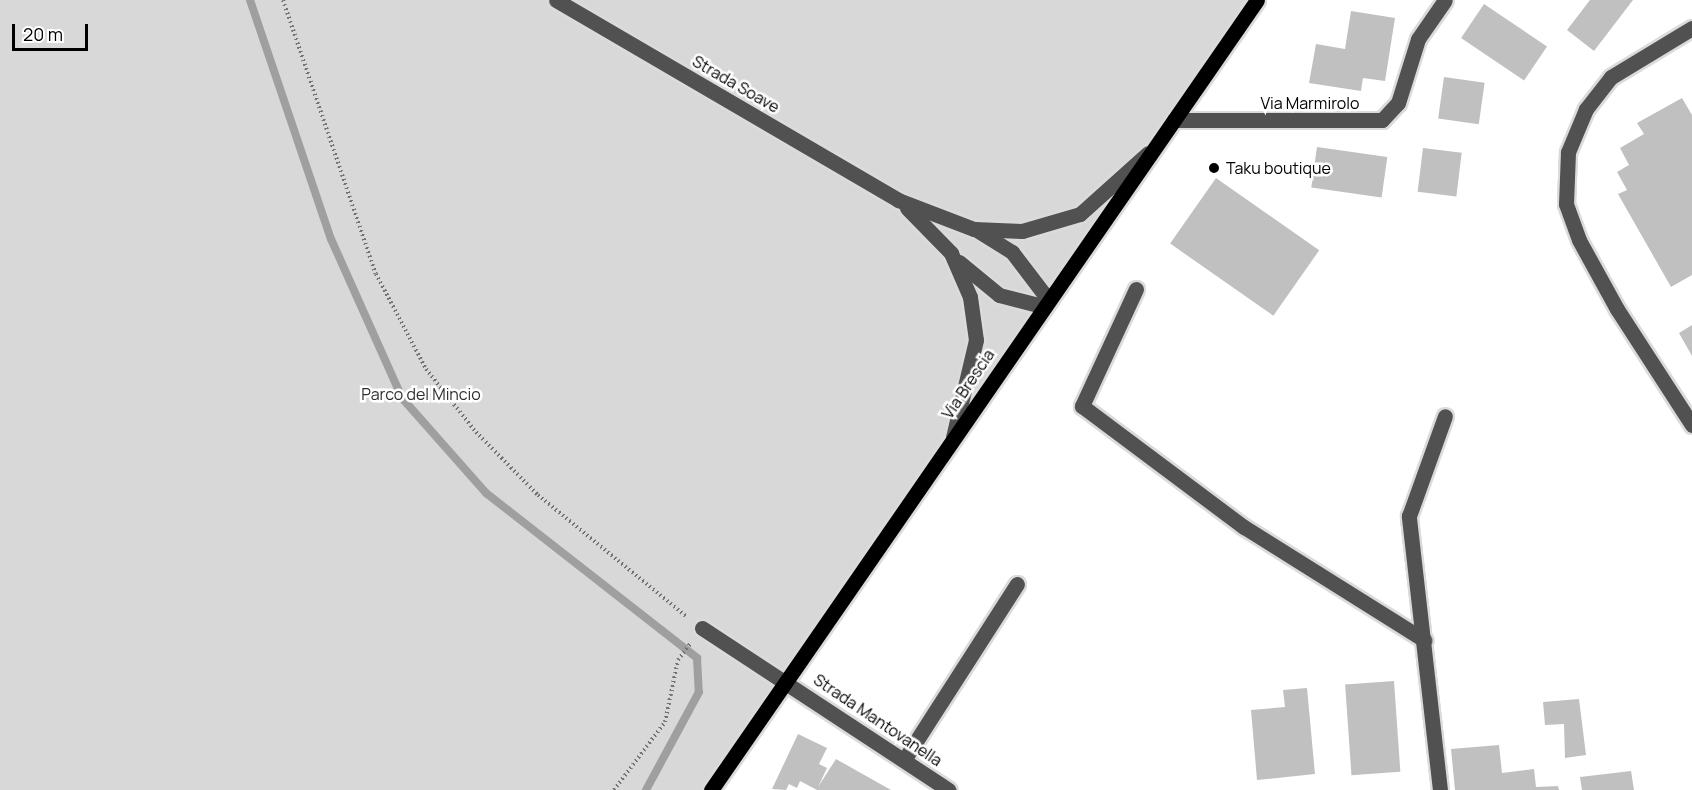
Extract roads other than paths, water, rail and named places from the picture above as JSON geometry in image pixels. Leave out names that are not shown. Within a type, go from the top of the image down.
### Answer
[{"type":"main road","name":"Via Brescia","points":[[711,790],[1045,302],[1257,0]]},
{"type":"street","name":"Strada Soave","points":[[556,0],[898,200]]},
{"type":"street","name":"Via Marmirolo","points":[[1174,120],[1382,120],[1398,102],[1418,39],[1444,0]]},
{"type":"street","points":[[1692,28],[1611,77],[1586,109],[1568,152],[1566,204],[1578,240],[1612,299],[1692,425]]},
{"type":"street","points":[[974,229],[1022,231],[1080,214],[1148,153]]},
{"type":"street","points":[[898,200],[974,229],[1012,252],[1045,302]]},
{"type":"street","points":[[898,200],[951,253],[999,295],[1045,302]]},
{"type":"street","points":[[951,253],[970,297],[976,340],[953,438]]},
{"type":"street","points":[[1136,289],[1082,406],[1244,527],[1424,640]]},
{"type":"street","points":[[1440,790],[1409,516],[1445,416]]},
{"type":"street","points":[[904,760],[1017,584]]},
{"type":"street","name":"Strada Mantovanella","points":[[702,628],[786,679],[949,790]]},
{"type":"waterway","points":[[250,0],[331,239],[402,398],[486,493],[697,658],[699,692],[646,790]]},
{"type":"place","name":"Taku boutique","points":[[1214,168]]},
{"type":"park label","name":"Parco del Mincio","points":[[421,394]]}]
